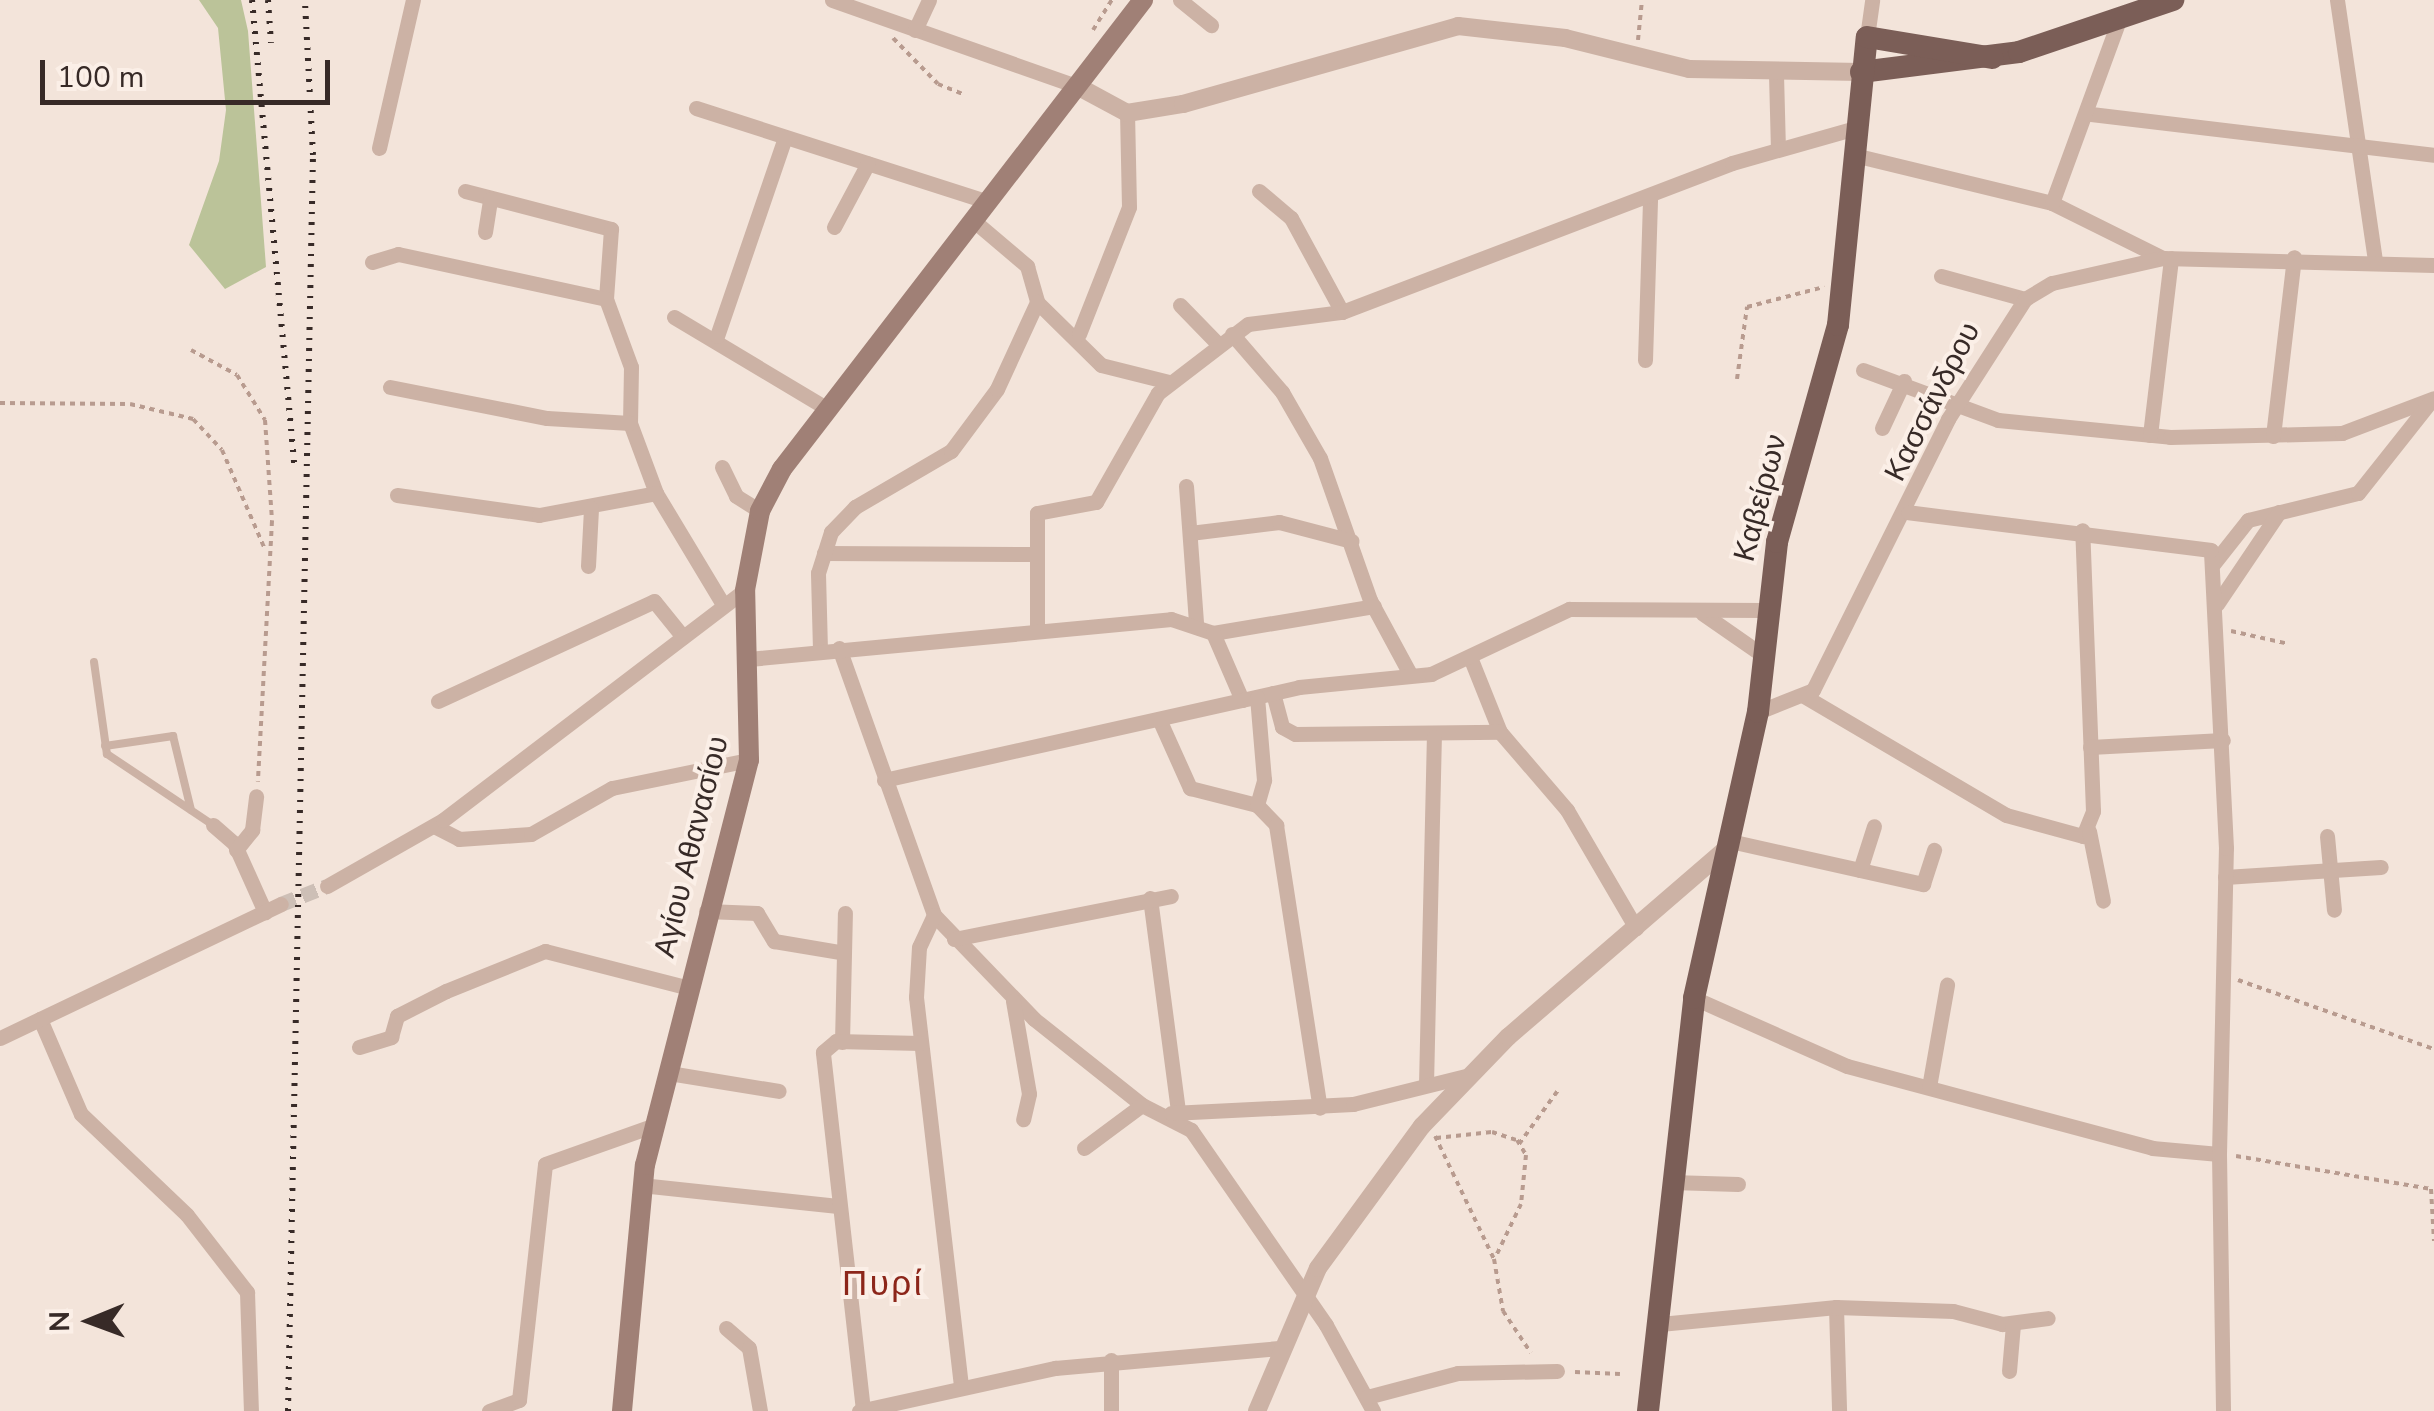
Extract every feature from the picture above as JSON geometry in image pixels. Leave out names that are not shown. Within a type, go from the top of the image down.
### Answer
[{"type":"main road","name":"Αγίου Αθανασίου","points":[[622,1411],[641,1184],[706,912],[749,760],[745,590],[760,511],[828,408],[1080,87],[1143,0]]},
{"type":"main road","points":[[1862,72],[1992,58],[2173,0]]},
{"type":"main road","points":[[1867,37],[1992,58]]},
{"type":"main road","name":"Καβείρων","points":[[1648,1411],[1694,998],[1758,712],[1764,610],[1830,372],[1867,37]]},
{"type":"street","points":[[378,148],[413,0]]},
{"type":"street","points":[[832,0],[1080,87],[1127,113],[1458,26],[1565,38],[1635,60],[1776,74],[1862,72]]},
{"type":"street","points":[[915,30],[929,0]]},
{"type":"street","points":[[1180,0],[1211,25]]},
{"type":"street","points":[[1867,37],[1872,0]]},
{"type":"street","points":[[2337,0],[2354,146],[2375,259]]},
{"type":"street","points":[[2052,203],[2091,114],[2120,17]]},
{"type":"street","points":[[1776,74],[1778,148]]},
{"type":"street","points":[[696,108],[988,202]]},
{"type":"street","points":[[1079,334],[1129,206],[1127,113]]},
{"type":"street","points":[[2091,114],[2434,155]]},
{"type":"street","points":[[1037,630],[1037,514],[1096,502],[1110,489],[1169,382],[1232,334],[1266,318],[1342,312],[1778,148],[1858,126]]},
{"type":"street","points":[[717,336],[785,136]]},
{"type":"street","points":[[1854,155],[2052,203],[2167,258]]},
{"type":"street","points":[[834,228],[868,163]]},
{"type":"street","points":[[465,191],[611,229],[606,299],[631,367],[630,423],[656,493],[722,603]]},
{"type":"street","points":[[1259,191],[1291,218],[1342,312]]},
{"type":"street","points":[[1644,360],[1650,198]]},
{"type":"street","points":[[485,232],[490,199]]},
{"type":"street","points":[[974,221],[1027,266],[1037,302],[1079,334],[1101,364],[1169,382]]},
{"type":"street","points":[[372,262],[398,254],[606,299]]},
{"type":"street","points":[[2273,436],[2294,257]]},
{"type":"street","points":[[2150,435],[2167,258]]},
{"type":"street","points":[[1942,276],[2026,299],[2052,283],[2167,258],[2375,259],[2434,265]]},
{"type":"street","name":"Κασσάνδρου","points":[[1804,696],[1908,512],[1958,402],[2026,299]]},
{"type":"street","points":[[820,650],[824,553],[856,507],[951,451],[997,389],[1037,302]]},
{"type":"street","points":[[1180,304],[1218,344]]},
{"type":"street","points":[[674,318],[717,336],[828,408]]},
{"type":"street","points":[[1232,334],[1299,422],[1352,541],[1374,606],[1410,674]]},
{"type":"street","points":[[1863,370],[2025,426],[2150,435],[2342,433],[2434,398]]},
{"type":"street","points":[[1882,428],[1904,381]]},
{"type":"street","points":[[390,387],[547,418],[630,423]]},
{"type":"street","points":[[2214,563],[2248,520],[2358,493],[2434,398]]},
{"type":"street","points":[[722,467],[736,496],[760,511]]},
{"type":"street","points":[[1186,486],[1196,623]]},
{"type":"street","points":[[397,495],[498,514],[591,508],[656,493]]},
{"type":"street","points":[[588,566],[591,508]]},
{"type":"street","points":[[2215,608],[2283,509]]},
{"type":"street","points":[[1908,512],[2202,543],[2214,563],[2225,877],[2219,979],[2223,1411]]},
{"type":"street","points":[[1190,533],[1279,522],[1352,541]]},
{"type":"street","points":[[2082,530],[2089,831],[2103,901]]},
{"type":"street","points":[[824,553],[1034,554]]},
{"type":"street","points":[[327,886],[434,826],[722,603],[745,590]]},
{"type":"street","points":[[438,701],[654,600],[682,637]]},
{"type":"street","points":[[1213,633],[1374,606]]},
{"type":"street","points":[[884,780],[1257,697],[1410,674],[1470,657],[1569,609],[1702,613],[1764,610]]},
{"type":"street","points":[[1702,613],[1761,654]]},
{"type":"street","points":[[749,659],[1037,630],[1196,623],[1213,633],[1282,728],[1295,734],[1434,737],[1500,732]]},
{"type":"street","points":[[838,648],[934,914],[1013,1001],[1142,1105],[1174,1112],[1320,1108],[1465,1076]]},
{"type":"street","points":[[1470,657],[1500,732],[1567,810],[1636,928]]},
{"type":"street","points":[[1758,712],[1804,696],[2006,815],[2070,837],[2089,831]]},
{"type":"street","points":[[1257,697],[1264,780],[1257,805]]},
{"type":"street","points":[[1159,719],[1190,788],[1257,805],[1276,825],[1320,1108]]},
{"type":"street","points":[[1426,1085],[1434,737]]},
{"type":"street","points":[[2090,747],[2223,740]]},
{"type":"street","points":[[434,826],[459,839],[531,834],[612,788],[749,760]]},
{"type":"street","points":[[236,850],[252,830],[256,796]]},
{"type":"street","points":[[0,1038],[273,908],[236,850],[213,825]]},
{"type":"street","points":[[1860,870],[1874,826]]},
{"type":"street","points":[[2327,836],[2335,867],[2334,910]]},
{"type":"street","points":[[1257,1411],[1304,1292],[1431,1130],[1465,1076],[1730,844],[1923,884],[1934,850]]},
{"type":"street","points":[[2225,877],[2381,867]]},
{"type":"street","points":[[954,939],[1171,896]]},
{"type":"street","points":[[1150,898],[1174,1112],[1232,1179],[1370,1404],[1458,1372],[1557,1371]]},
{"type":"street","points":[[706,912],[757,913],[774,940],[840,952]]},
{"type":"street","points":[[842,1042],[840,952],[845,913]]},
{"type":"street","points":[[934,914],[915,968],[920,1044],[960,1387]]},
{"type":"street","points":[[359,1047],[391,1037],[397,1016],[446,991],[545,951],[689,988]]},
{"type":"street","points":[[1930,1087],[1947,985]]},
{"type":"street","points":[[1694,998],[1802,1050],[2152,1148],[2219,1154]]},
{"type":"street","points":[[1013,1001],[1029,1094],[1023,1119]]},
{"type":"street","points":[[40,1019],[81,1114],[186,1215],[246,1292],[251,1411]]},
{"type":"street","points":[[920,1044],[842,1042],[826,1046],[822,1065],[861,1410],[960,1387],[1111,1360],[1279,1348]]},
{"type":"street","points":[[669,1073],[779,1092]]},
{"type":"street","points":[[1084,1148],[1142,1105]]},
{"type":"street","points":[[488,1411],[520,1400],[545,1164],[655,1125]]},
{"type":"street","points":[[1672,1182],[1738,1184]]},
{"type":"street","points":[[641,1184],[838,1206]]},
{"type":"street","points":[[1836,1307],[1839,1411]]},
{"type":"street","points":[[1660,1324],[1836,1307],[1953,1311],[2013,1324],[2048,1318]]},
{"type":"street","points":[[2008,1370],[2013,1324]]},
{"type":"street","points":[[726,1328],[749,1348],[760,1411]]},
{"type":"street","points":[[1110,1411],[1111,1360]]},
{"type":"lane","points":[[94,662],[106,746],[213,825]]},
{"type":"lane","points":[[106,746],[173,736],[192,810]]},
{"type":"path","points":[[1635,60],[1642,0]]},
{"type":"path","points":[[892,22],[899,52],[965,95]]},
{"type":"path","points":[[1737,380],[1747,307],[1776,292],[1842,286]]},
{"type":"path","points":[[191,350],[237,375],[265,420],[272,521],[264,547],[268,715],[256,796]]},
{"type":"path","points":[[0,403],[130,404],[193,419],[222,450],[264,547]]},
{"type":"path","points":[[2218,629],[2289,644]]},
{"type":"path","points":[[2219,979],[2284,989],[2434,1049]]},
{"type":"path","points":[[1494,1259],[1524,1192],[1519,1144],[1559,1089]]},
{"type":"path","points":[[1519,1144],[1492,1132],[1431,1130],[1494,1259],[1515,1338],[1557,1371],[1620,1374]]},
{"type":"path","points":[[2219,1154],[2431,1189],[2434,1241]]},
{"type":"green space","points":[[199,0],[241,0],[248,31],[266,267],[225,289],[189,245],[219,161],[226,110],[218,28]]},
{"type":"tunnel","points":[[281,904],[327,886]]},
{"type":"railway","points":[[252,0],[294,466]]},
{"type":"railway","points":[[268,0],[271,43]]},
{"type":"railway","points":[[288,1411],[313,155],[305,0]]},
{"type":"district","name":"Πυρί","points":[[883,1284]]}]
